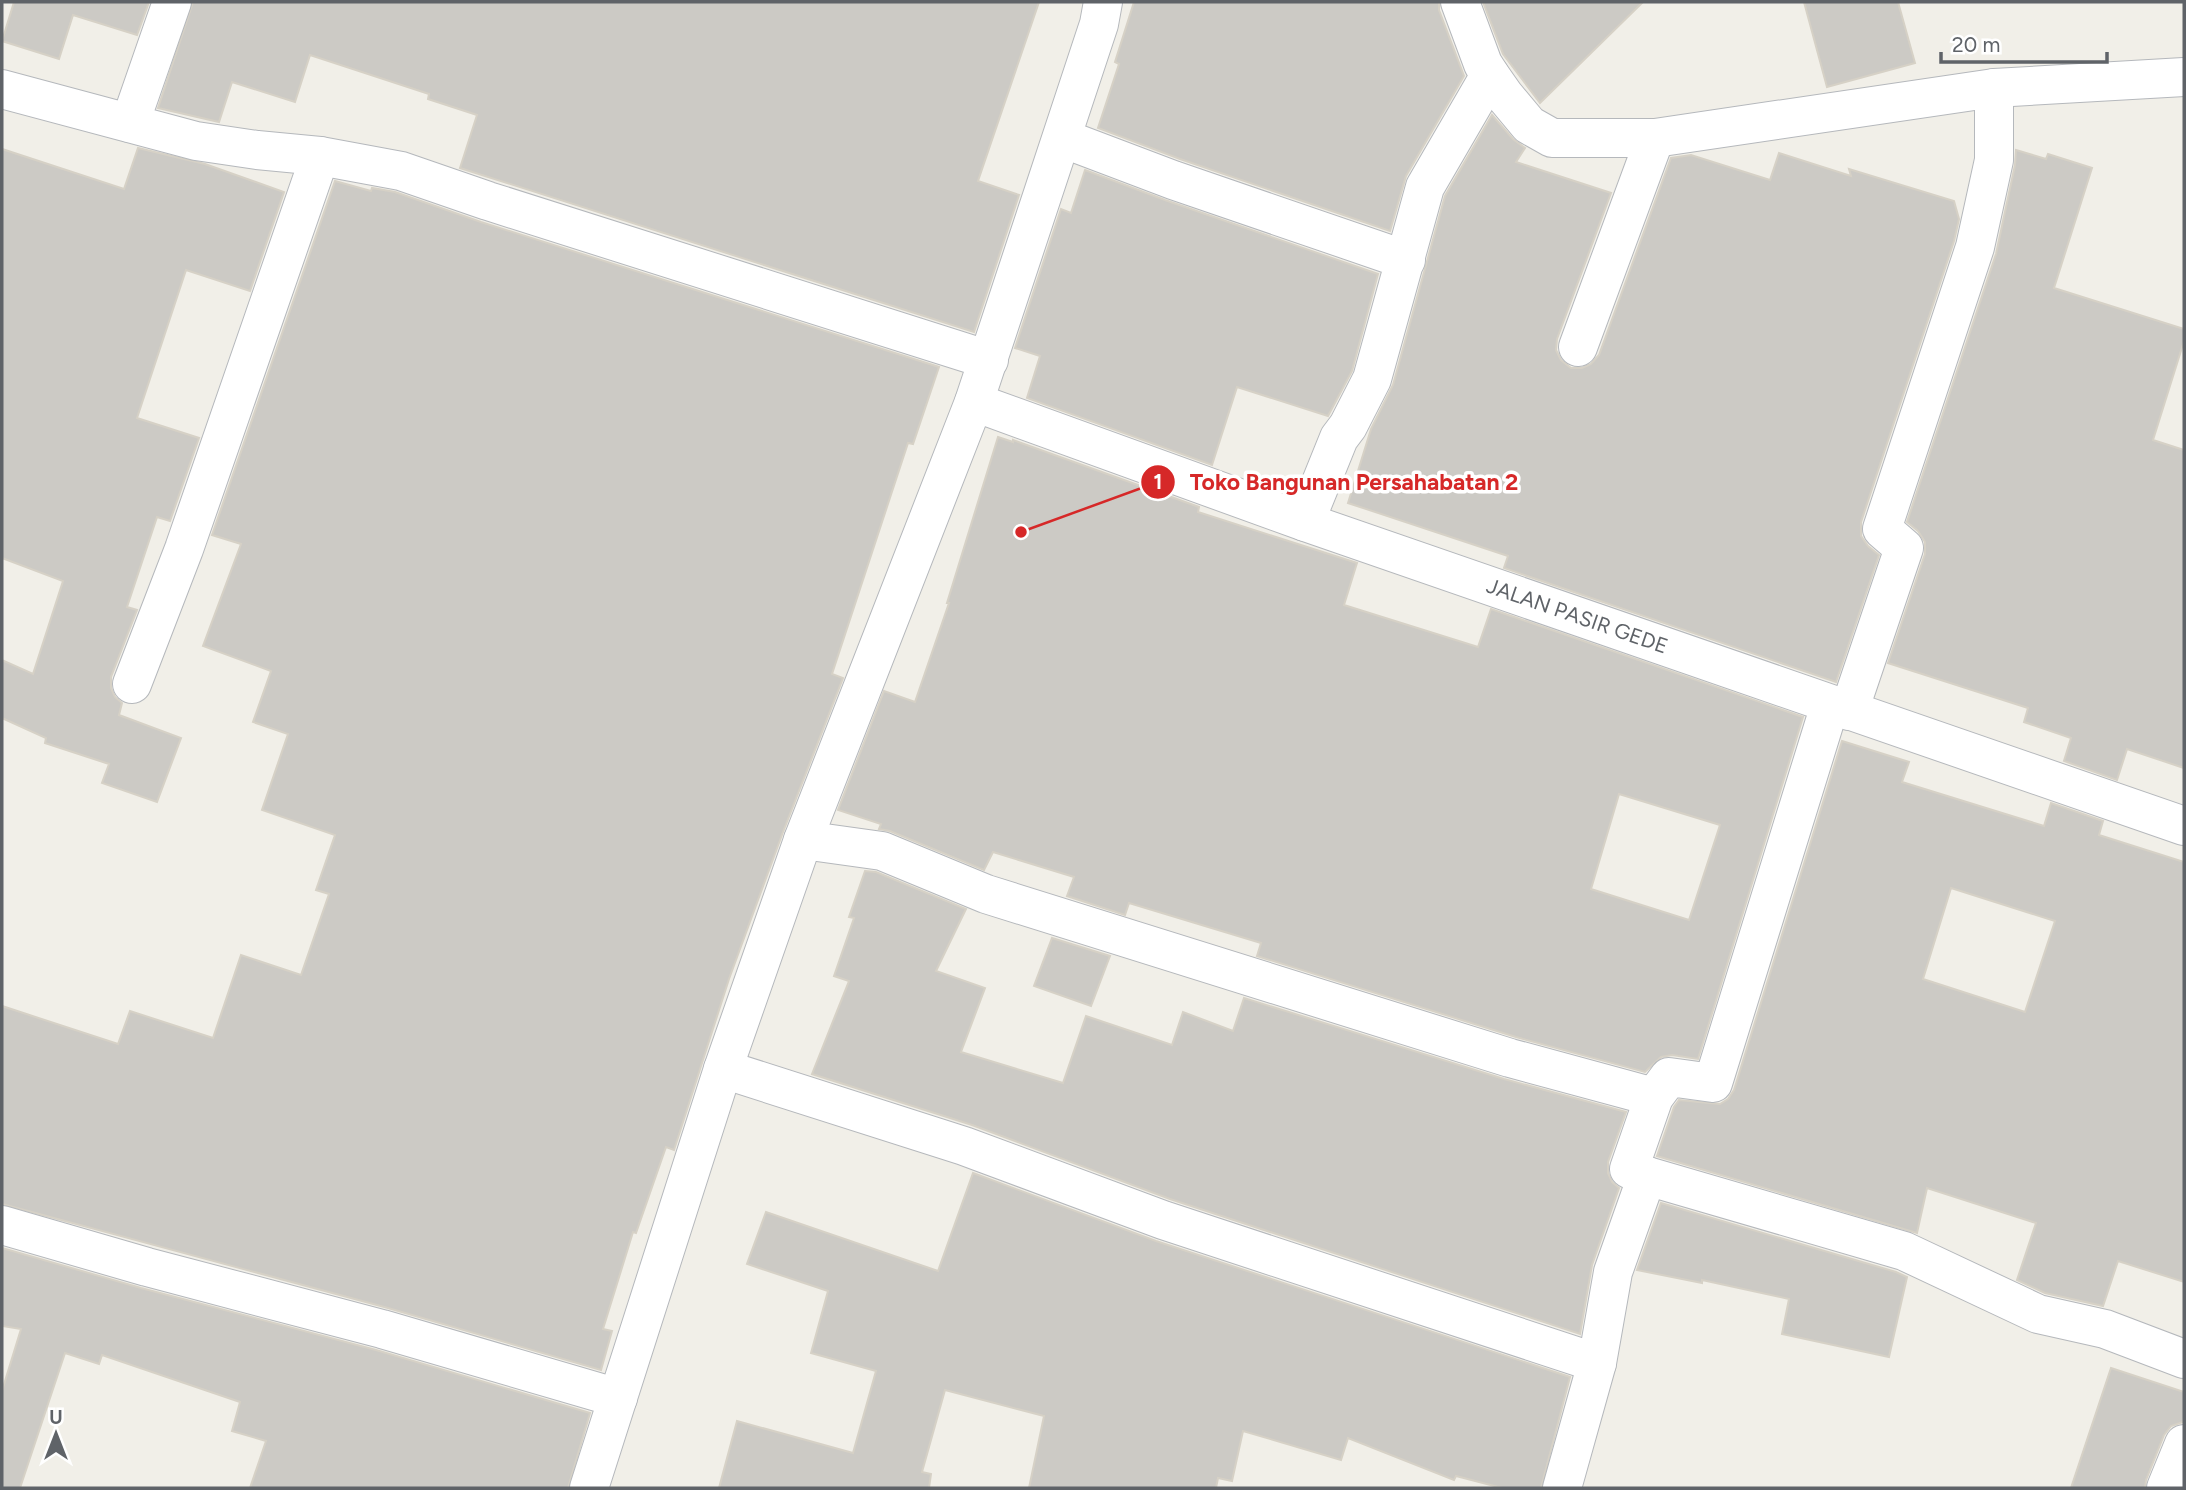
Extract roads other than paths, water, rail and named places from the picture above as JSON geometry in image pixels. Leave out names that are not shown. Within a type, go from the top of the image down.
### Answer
[{"type":"street","points":[[130,123],[172,2]]},
{"type":"street","points":[[589,1488],[723,1069],[803,840],[975,402],[1099,24],[1103,2]]},
{"type":"street","points":[[1460,2],[1483,64],[1490,75],[1530,125],[1552,138],[1655,138],[1994,88],[2184,77]]},
{"type":"street","points":[[1305,522],[1339,438],[1372,379],[1424,187],[1490,75]]},
{"type":"street","points":[[1994,88],[1994,160],[1975,247],[1882,529],[1904,548],[1840,708],[1713,1083],[1669,1077],[1654,1097],[1629,1169],[1904,1251],[2038,1314],[2105,1329],[2184,1359]]},
{"type":"street","points":[[2,89],[196,141],[320,156],[401,171],[989,359]]},
{"type":"street","points":[[1062,138],[1173,180],[1406,260]]},
{"type":"street","points":[[1578,347],[1655,138]]},
{"type":"street","points":[[132,684],[184,549],[320,156]]},
{"type":"street","name":"JALAN PASIR GEDE","points":[[975,402],[1305,522],[2184,826]]},
{"type":"street","points":[[803,840],[881,851],[1000,898],[1510,1058],[1654,1097]]},
{"type":"street","points":[[723,1069],[964,1146],[1163,1220],[1597,1363]]},
{"type":"street","points":[[1562,1488],[1597,1363],[1613,1272],[1647,1176]]},
{"type":"street","points":[[2,1225],[147,1268],[382,1329],[618,1398]]},
{"type":"street","points":[[2166,1488],[2184,1444]]},
{"type":"place","name":"Toko Bangunan Persahabatan 2","points":[[1021,532]]}]
